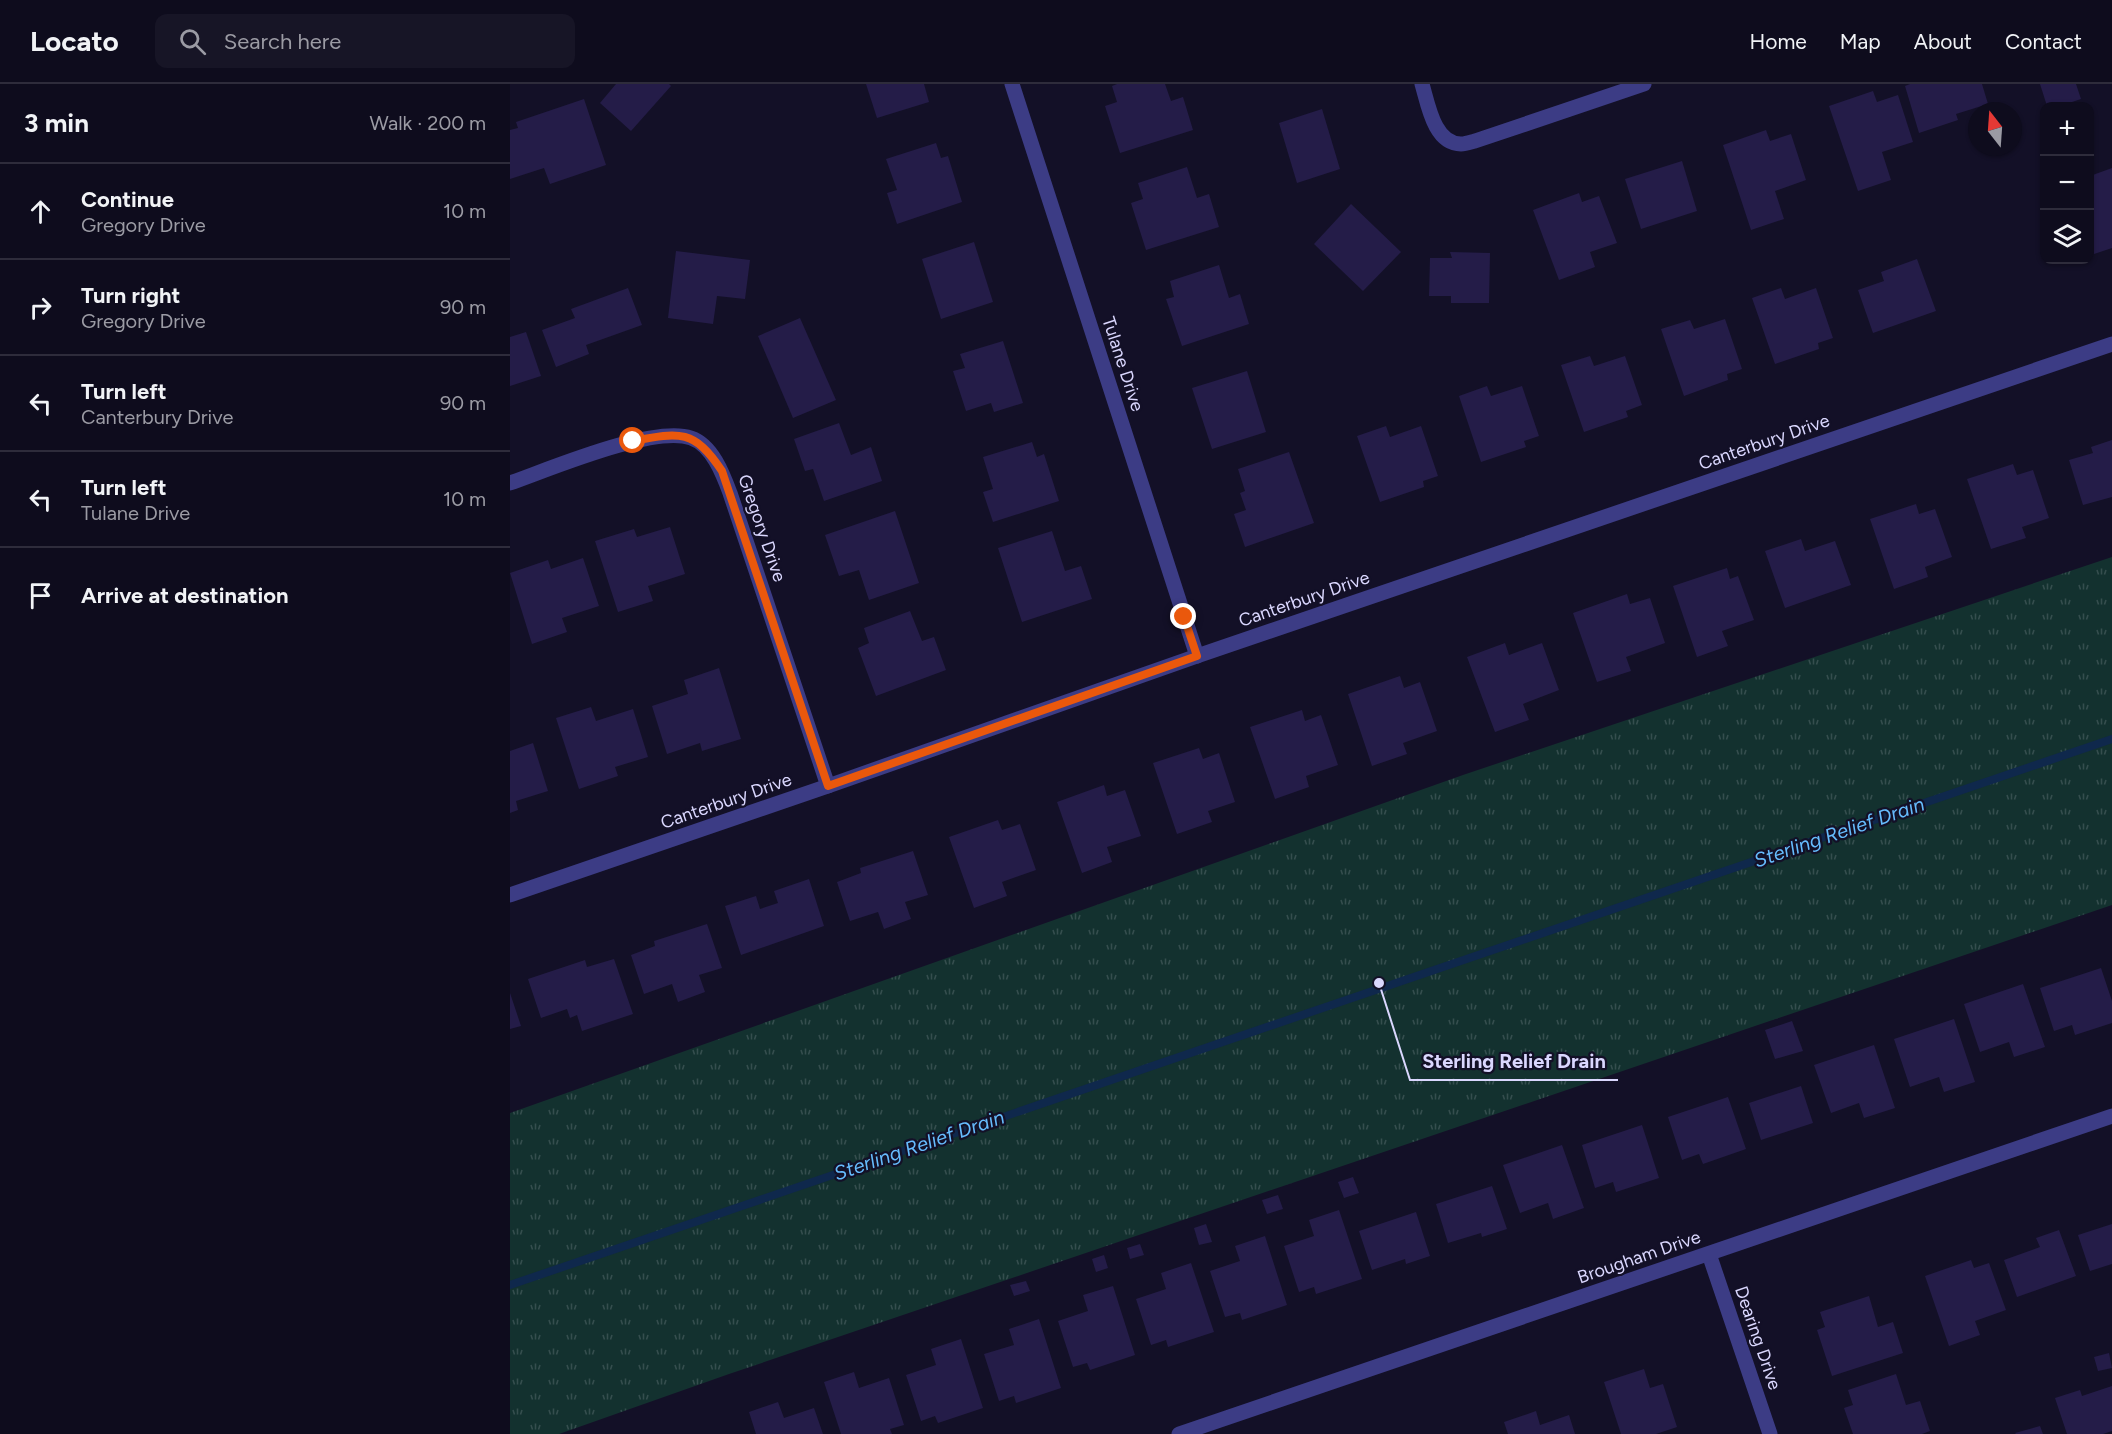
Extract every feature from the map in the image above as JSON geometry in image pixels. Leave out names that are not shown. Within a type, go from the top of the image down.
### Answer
[{"type":"street","name":"Tulane Drive","points":[[1012,84],[1197,656]]},
{"type":"street","points":[[1422,84],[1433,120],[1440,133],[1448,141],[1461,144],[1644,84]]},
{"type":"street","name":"Canterbury Drive","points":[[510,895],[1197,656],[2112,344]]},
{"type":"street","name":"Gregory Drive","points":[[510,483],[633,441],[656,437],[674,435],[692,438],[709,452],[722,471],[730,492],[828,786]]},
{"type":"street","name":"Brougham Drive","points":[[1179,1434],[2112,1116]]},
{"type":"street","name":"Dearing Drive","points":[[1710,1254],[1770,1434]]},
{"type":"green space","name":"Sterling Relief Drain","points":[[2112,557],[2112,905],[729,1374],[559,1434],[510,1434],[510,1113],[1463,775]]},
{"type":"building","points":[[616,84],[669,84],[671,86],[631,131],[600,103]]},
{"type":"building","points":[[866,84],[924,84],[929,102],[877,118]]},
{"type":"building","points":[[1117,84],[1165,84],[1171,101],[1183,97],[1193,130],[1120,153],[1105,106],[1117,102],[1112,86]]},
{"type":"building","points":[[1910,84],[1982,84],[1987,102],[1968,102],[1968,110],[1956,114],[1958,120],[1919,133],[1905,86]]},
{"type":"building","points":[[2040,84],[2076,84],[2081,99],[2072,102],[2046,102]]},
{"type":"building","points":[[1873,91],[1877,102],[1898,95],[1913,142],[1882,152],[1891,180],[1858,191],[1829,106]]},
{"type":"building","points":[[584,99],[606,165],[550,184],[544,168],[510,179],[510,130],[518,128],[516,122]]},
{"type":"building","points":[[1322,109],[1340,169],[1297,183],[1279,123]]},
{"type":"building","points":[[1766,130],[1770,141],[1791,134],[1806,180],[1775,191],[1784,219],[1751,230],[1723,145]]},
{"type":"building","points":[[936,143],[941,158],[948,156],[962,202],[897,224],[887,193],[897,190],[886,159]]},
{"type":"building","points":[[1682,161],[1697,211],[1641,229],[1625,179]]},
{"type":"building","points":[[1187,167],[1197,198],[1209,194],[1219,227],[1146,250],[1131,203],[1143,199],[1138,183]]},
{"type":"building","points":[[2112,168],[2112,248],[2094,254],[2094,210],[2094,175]]},
{"type":"building","points":[[1579,193],[1582,202],[1599,196],[1617,243],[1590,252],[1595,267],[1559,280],[1533,210]]},
{"type":"building","points":[[1351,204],[1401,252],[1363,291],[1314,244]]},
{"type":"building","points":[[974,242],[993,302],[941,319],[922,259]]},
{"type":"building","points":[[676,251],[750,260],[745,299],[717,296],[713,324],[668,318]]},
{"type":"building","points":[[1450,252],[1490,253],[1489,303],[1451,303],[1451,296],[1429,296],[1430,258],[1452,258]]},
{"type":"building","points":[[1917,259],[1936,311],[1873,333],[1858,290],[1884,281],[1881,272]]},
{"type":"building","points":[[1219,265],[1229,298],[1240,294],[1249,324],[1182,346],[1166,299],[1174,297],[1170,281]]},
{"type":"building","points":[[628,288],[642,325],[586,345],[589,354],[556,367],[542,330],[575,318],[571,309]]},
{"type":"building","points":[[1781,288],[1785,299],[1816,288],[1833,338],[1818,343],[1819,349],[1775,364],[1752,298]]},
{"type":"building","points":[[800,318],[836,400],[793,418],[758,336]]},
{"type":"building","points":[[1725,319],[1742,369],[1727,374],[1728,380],[1684,396],[1661,329],[1690,320],[1694,329]]},
{"type":"building","points":[[526,332],[541,376],[510,386],[510,337]]},
{"type":"building","points":[[1003,341],[1023,403],[994,412],[991,403],[966,411],[953,371],[965,368],[960,354]]},
{"type":"building","points":[[1590,356],[1594,366],[1625,356],[1642,405],[1626,411],[1628,417],[1584,432],[1561,365]]},
{"type":"building","points":[[1247,371],[1266,432],[1212,449],[1192,388]]},
{"type":"building","points":[[1487,386],[1491,396],[1522,386],[1539,436],[1524,441],[1526,447],[1481,462],[1459,396]]},
{"type":"building","points":[[839,423],[851,455],[871,447],[882,481],[824,501],[813,469],[805,471],[794,439]]},
{"type":"building","points":[[1386,426],[1390,437],[1421,426],[1438,476],[1423,481],[1424,487],[1380,502],[1357,436]]},
{"type":"building","points":[[2112,440],[2112,497],[2083,505],[2069,460],[2093,453],[2091,447]]},
{"type":"building","points":[[1032,442],[1037,457],[1044,454],[1059,501],[993,522],[983,492],[993,489],[983,457]]},
{"type":"building","points":[[1289,452],[1314,523],[1245,547],[1234,514],[1246,510],[1240,493],[1245,491],[1238,469]]},
{"type":"building","points":[[2013,464],[2017,475],[2033,470],[2049,518],[2022,527],[2026,538],[1991,549],[1967,479]]},
{"type":"building","points":[[1916,504],[1919,514],[1935,509],[1952,557],[1925,567],[1928,577],[1894,589],[1870,519]]},
{"type":"building","points":[[895,511],[919,583],[869,600],[859,570],[839,576],[825,535]]},
{"type":"building","points":[[670,527],[685,574],[648,586],[653,601],[618,612],[595,541],[634,529],[637,537]]},
{"type":"building","points":[[1052,531],[1065,571],[1081,566],[1092,599],[1022,622],[998,548]]},
{"type":"building","points":[[1801,539],[1805,551],[1835,541],[1851,585],[1785,608],[1765,551]]},
{"type":"building","points":[[583,558],[599,606],[562,618],[567,632],[532,644],[510,573],[548,560],[551,569]]},
{"type":"building","points":[[1727,568],[1730,579],[1738,576],[1754,620],[1722,631],[1728,646],[1697,657],[1673,586]]},
{"type":"building","points":[[1627,594],[1630,604],[1650,598],[1665,643],[1626,657],[1631,671],[1597,682],[1573,613]]},
{"type":"building","points":[[910,611],[922,641],[934,637],[946,670],[876,696],[858,648],[869,643],[864,628]]},
{"type":"building","points":[[1505,643],[1509,655],[1542,643],[1559,690],[1523,704],[1529,720],[1495,732],[1467,657]]},
{"type":"building","points":[[719,668],[741,739],[702,751],[700,743],[667,754],[652,706],[688,694],[684,680]]},
{"type":"building","points":[[1400,676],[1404,688],[1420,682],[1437,731],[1403,743],[1407,754],[1372,766],[1348,694]]},
{"type":"building","points":[[591,707],[596,721],[633,709],[648,757],[615,767],[618,776],[579,789],[556,718]]},
{"type":"building","points":[[1302,710],[1305,721],[1321,715],[1338,765],[1306,776],[1309,787],[1275,799],[1250,727]]},
{"type":"building","points":[[533,743],[548,791],[516,801],[518,810],[510,813],[510,751]]},
{"type":"building","points":[[1199,748],[1203,759],[1219,753],[1235,802],[1208,811],[1212,822],[1177,834],[1153,763]]},
{"type":"building","points":[[1104,785],[1107,796],[1125,790],[1141,836],[1107,847],[1112,862],[1082,873],[1057,802]]},
{"type":"building","points":[[998,820],[1002,830],[1020,824],[1036,870],[1002,882],[1007,896],[974,908],[949,837]]},
{"type":"building","points":[[913,851],[928,895],[905,902],[911,919],[884,929],[878,912],[850,921],[837,882],[861,873],[860,868]]},
{"type":"building","points":[[809,879],[824,926],[741,955],[725,906],[756,896],[760,909],[778,903],[774,891]]},
{"type":"building","points":[[707,924],[722,968],[699,975],[705,992],[678,1002],[672,984],[644,994],[631,955],[655,946],[654,941]]},
{"type":"building","points":[[614,959],[633,1014],[582,1031],[577,1015],[570,1018],[567,1009],[541,1018],[528,979],[585,960],[587,967]]},
{"type":"building","points":[[2101,968],[2112,1001],[2112,1023],[2075,1035],[2072,1025],[2054,1031],[2040,988]]},
{"type":"building","points":[[2023,984],[2045,1047],[2014,1057],[2009,1042],[1980,1052],[1964,1004]]},
{"type":"building","points":[[510,993],[521,1026],[510,1029]]},
{"type":"building","points":[[1954,1019],[1975,1082],[1944,1092],[1939,1077],[1910,1087],[1894,1039]]},
{"type":"building","points":[[1792,1021],[1803,1051],[1775,1059],[1765,1030]]},
{"type":"building","points":[[1874,1045],[1895,1108],[1864,1118],[1859,1103],[1831,1113],[1814,1065]]},
{"type":"building","points":[[1801,1086],[1813,1123],[1761,1140],[1749,1103]]},
{"type":"building","points":[[1728,1097],[1746,1149],[1703,1164],[1699,1154],[1682,1160],[1668,1117]]},
{"type":"building","points":[[1642,1125],[1659,1178],[1616,1192],[1613,1182],[1595,1188],[1582,1145]]},
{"type":"building","points":[[1562,1145],[1584,1208],[1553,1219],[1548,1203],[1520,1213],[1503,1165]]},
{"type":"building","points":[[1353,1177],[1359,1193],[1344,1198],[1338,1182]]},
{"type":"building","points":[[1492,1186],[1507,1229],[1482,1237],[1481,1233],[1448,1243],[1436,1204]]},
{"type":"building","points":[[1278,1195],[1283,1209],[1267,1214],[1262,1200]]},
{"type":"building","points":[[1339,1210],[1362,1279],[1316,1294],[1314,1287],[1299,1292],[1284,1246],[1314,1236],[1309,1220]]},
{"type":"building","points":[[1416,1212],[1430,1256],[1406,1264],[1405,1259],[1372,1270],[1359,1231]]},
{"type":"building","points":[[1206,1224],[1212,1242],[1199,1245],[1194,1228]]},
{"type":"building","points":[[2112,1224],[2112,1264],[2090,1271],[2078,1235]]},
{"type":"building","points":[[2059,1230],[2076,1276],[2017,1297],[2004,1260],[2040,1247],[2036,1238]]},
{"type":"building","points":[[1265,1236],[1287,1305],[1242,1320],[1240,1313],[1225,1317],[1210,1271],[1240,1261],[1235,1246]]},
{"type":"building","points":[[1140,1244],[1144,1255],[1130,1259],[1127,1248]]},
{"type":"building","points":[[1104,1255],[1108,1268],[1096,1272],[1092,1259]]},
{"type":"building","points":[[1971,1260],[1974,1268],[1989,1263],[2006,1310],[1975,1321],[1980,1335],[1949,1346],[1925,1276]]},
{"type":"building","points":[[1191,1263],[1214,1332],[1168,1347],[1166,1340],[1151,1345],[1136,1299],[1166,1289],[1161,1273]]},
{"type":"building","points":[[1026,1281],[1030,1291],[1014,1296],[1010,1285]]},
{"type":"building","points":[[1113,1286],[1135,1355],[1090,1370],[1087,1363],[1073,1367],[1058,1321],[1088,1311],[1083,1295]]},
{"type":"building","points":[[1869,1296],[1878,1327],[1893,1322],[1903,1353],[1832,1376],[1817,1330],[1825,1327],[1820,1312]]},
{"type":"building","points":[[1039,1319],[1061,1388],[1016,1403],[1014,1396],[999,1401],[984,1354],[1014,1345],[1009,1329]]},
{"type":"building","points":[[961,1339],[983,1408],[938,1423],[935,1416],[921,1421],[906,1375],[936,1365],[931,1349]]},
{"type":"building","points":[[2109,1353],[2112,1368],[2098,1371],[2094,1357]]},
{"type":"building","points":[[1644,1369],[1650,1388],[1663,1384],[1677,1427],[1656,1434],[1621,1434],[1604,1382]]},
{"type":"building","points":[[854,1372],[859,1388],[889,1378],[904,1425],[890,1429],[892,1434],[841,1434],[824,1382]]},
{"type":"building","points":[[1896,1374],[1906,1405],[1920,1401],[1930,1431],[1922,1434],[1853,1434],[1844,1408],[1853,1405],[1848,1390]]},
{"type":"building","points":[[2112,1386],[2112,1431],[2103,1434],[2067,1434],[2055,1398],[2080,1390],[2082,1396]]},
{"type":"building","points":[[778,1402],[784,1418],[814,1408],[823,1434],[756,1434],[749,1412]]},
{"type":"building","points":[[1536,1411],[1540,1425],[1569,1415],[1575,1434],[1508,1434],[1504,1422]]},
{"type":"building","points":[[2040,1426],[2043,1434],[2015,1433]]},
{"type":"waterway","name":"Sterling Relief Drain","points":[[510,1285],[2112,739]]},
{"type":"place","name":"Sterling Relief Drain","points":[[1379,983]]},
{"type":"route","points":[[633,441],[674,435],[692,438],[709,452],[722,471],[828,786],[1197,656],[1184,617]]}]
